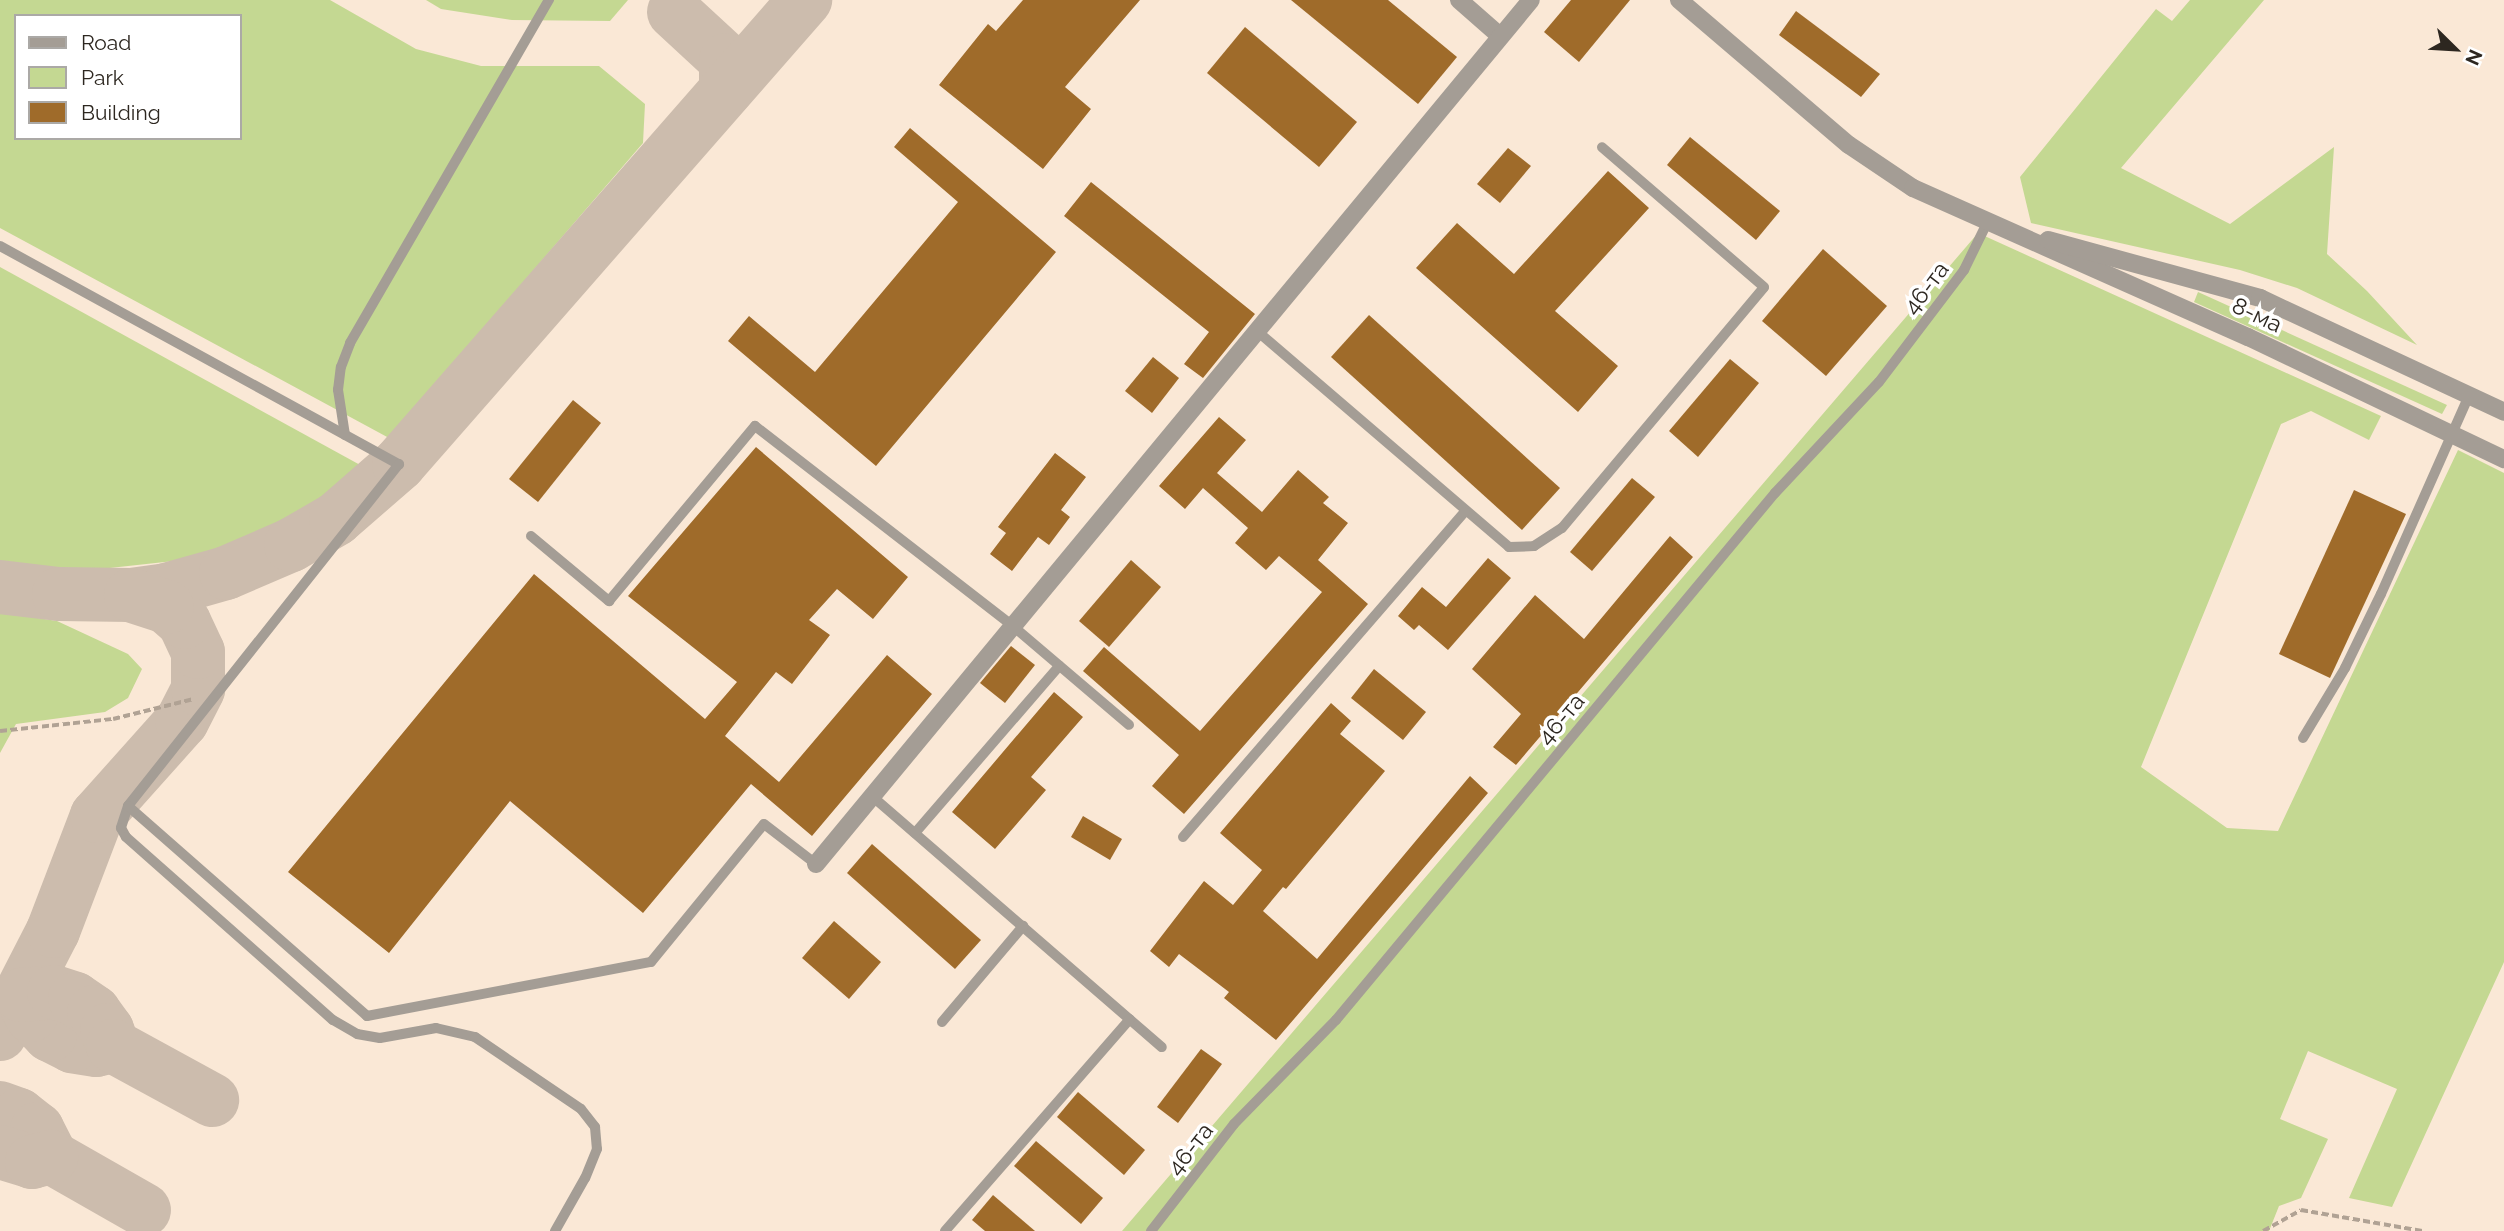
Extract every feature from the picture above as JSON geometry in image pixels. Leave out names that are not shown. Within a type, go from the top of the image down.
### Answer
[{"type":"street","points":[[1459,0],[1500,36]]},
{"type":"street","points":[[816,864],[1531,0]]},
{"type":"street","name":"8-ма","points":[[1679,0],[1849,145],[1913,188],[2248,337],[2504,459]]},
{"type":"street","name":"8-ма","points":[[1987,223],[2260,298],[2504,412]]},
{"type":"lane","points":[[345,435],[338,390],[341,367],[350,343],[549,0]]},
{"type":"lane","points":[[1258,331],[1465,512],[1509,547],[1534,546],[1562,528],[1764,287],[1602,146]]},
{"type":"lane","name":"46-та","points":[[1151,1231],[1234,1124],[1336,1020],[1774,493],[1879,382],[1964,270],[1987,223]]},
{"type":"lane","points":[[0,246],[399,464],[128,806],[121,828],[126,837],[333,1020],[358,1034],[380,1038],[436,1028],[466,1033],[581,1109],[595,1126],[597,1149],[585,1178],[555,1231]]},
{"type":"lane","points":[[2302,738],[2351,656],[2454,434],[2469,394]]},
{"type":"lane","points":[[531,536],[609,601],[755,426],[1014,627],[1129,725]]},
{"type":"lane","points":[[1183,837],[1465,512]]},
{"type":"lane","points":[[915,833],[1059,666]]},
{"type":"lane","points":[[873,797],[1162,1047]]},
{"type":"lane","points":[[128,806],[367,1016],[651,962],[764,824],[816,864]]},
{"type":"lane","points":[[942,1022],[1023,926]]},
{"type":"lane","points":[[945,1231],[1130,1019]]},
{"type":"path","points":[[0,731],[113,719],[194,699]]},
{"type":"path","points":[[2263,1231],[2301,1210],[2422,1231]]},
{"type":"green space","points":[[0,0],[330,0],[416,49],[481,66],[599,66],[645,104],[643,143],[389,438],[0,228]]},
{"type":"green space","points":[[426,0],[628,0],[610,21],[512,20],[441,9]]},
{"type":"green space","points":[[2190,0],[2264,0],[2121,168],[2230,224],[2334,147],[2327,254],[2367,291],[2417,345],[2297,288],[2240,270],[2031,223],[2020,177],[2156,9],[2172,21]]},
{"type":"green space","points":[[1978,233],[2381,416],[2369,440],[2311,411],[2281,424],[2141,767],[2227,828],[2278,831],[2458,450],[2504,473],[2504,962],[2392,1207],[2349,1198],[2397,1089],[2308,1051],[2280,1119],[2328,1139],[2301,1198],[2279,1206],[2269,1231],[1122,1231]]},
{"type":"green space","points":[[0,267],[362,466],[338,488],[254,537],[183,560],[73,572],[0,561]]},
{"type":"green space","points":[[2198,292],[2447,405],[2442,414],[2194,302]]},
{"type":"green space","points":[[0,612],[57,621],[128,654],[142,669],[128,698],[105,712],[16,724],[0,753]]},
{"type":"building","points":[[1023,0],[1140,0],[1065,87],[1091,109],[1043,169],[939,85],[988,24],[996,31]]},
{"type":"building","points":[[1291,0],[1388,0],[1457,57],[1418,104]]},
{"type":"building","points":[[1571,0],[1630,0],[1579,62],[1544,32]]},
{"type":"building","points":[[1796,11],[1880,74],[1861,97],[1779,35]]},
{"type":"building","points":[[1245,27],[1357,122],[1319,167],[1207,73]]},
{"type":"building","points":[[910,128],[1056,252],[876,466],[728,341],[749,316],[815,372],[958,202],[894,147]]},
{"type":"building","points":[[1690,137],[1780,211],[1756,240],[1667,165]]},
{"type":"building","points":[[1508,148],[1531,166],[1500,203],[1477,184]]},
{"type":"building","points":[[1608,171],[1649,208],[1555,311],[1618,366],[1578,412],[1416,268],[1457,223],[1514,274]]},
{"type":"building","points":[[1091,182],[1255,314],[1203,378],[1184,364],[1209,332],[1064,216]]},
{"type":"building","points":[[1823,249],[1887,306],[1826,376],[1762,321]]},
{"type":"building","points":[[1369,315],[1560,488],[1522,530],[1331,357]]},
{"type":"building","points":[[1153,357],[1179,378],[1152,413],[1125,391]]},
{"type":"building","points":[[1730,359],[1759,383],[1698,457],[1669,431]]},
{"type":"building","points":[[573,400],[601,423],[538,502],[509,479]]},
{"type":"building","points":[[1219,417],[1246,440],[1217,473],[1262,512],[1298,470],[1329,497],[1323,503],[1348,523],[1318,560],[1368,604],[1184,814],[1152,786],[1179,755],[1083,671],[1104,647],[1200,731],[1322,592],[1279,556],[1266,570],[1235,543],[1248,528],[1203,488],[1185,509],[1159,486]]},
{"type":"building","points":[[756,447],[908,577],[873,619],[837,589],[809,620],[830,635],[792,684],[776,672],[725,736],[779,782],[887,655],[932,694],[812,836],[751,784],[643,913],[510,801],[389,953],[288,872],[534,574],[705,719],[737,682],[628,596]]},
{"type":"building","points":[[1055,453],[1086,477],[1061,510],[1070,517],[1049,545],[1038,537],[1012,571],[990,554],[1006,533],[998,527]]},
{"type":"building","points":[[1632,478],[1655,497],[1592,571],[1570,552]]},
{"type":"building","points":[[2354,490],[2406,514],[2330,678],[2279,654]]},
{"type":"building","points":[[1670,536],[1693,557],[1516,765],[1493,747],[1521,714],[1472,669],[1535,595],[1584,639]]},
{"type":"building","points":[[1488,558],[1511,578],[1448,650],[1419,625],[1414,630],[1398,616],[1422,587],[1446,607]]},
{"type":"building","points":[[1131,560],[1161,587],[1109,647],[1079,621]]},
{"type":"building","points":[[1011,646],[1035,665],[1005,703],[980,683]]},
{"type":"building","points":[[1374,669],[1426,712],[1403,740],[1351,698]]},
{"type":"building","points":[[1054,692],[1083,717],[1031,777],[1046,790],[995,849],[952,812]]},
{"type":"building","points":[[1331,703],[1351,721],[1340,734],[1385,771],[1286,889],[1283,887],[1263,911],[1317,959],[1470,776],[1488,793],[1276,1040],[1224,998],[1229,992],[1179,954],[1169,967],[1150,951],[1204,881],[1233,905],[1262,870],[1220,833]]},
{"type":"building","points":[[1083,816],[1122,839],[1110,860],[1071,837]]},
{"type":"building","points":[[872,844],[981,940],[955,969],[847,873]]},
{"type":"building","points":[[834,921],[881,962],[849,999],[802,958]]},
{"type":"building","points":[[1201,1049],[1222,1064],[1178,1123],[1157,1107]]},
{"type":"building","points":[[1078,1092],[1145,1150],[1124,1175],[1057,1117]]},
{"type":"building","points":[[1036,1141],[1103,1198],[1081,1224],[1014,1166]]},
{"type":"building","points":[[993,1195],[1035,1231],[985,1231],[972,1220]]},
{"type":"taxiway","points":[[0,587],[59,594],[131,595],[166,590],[226,573],[291,545],[336,519],[399,464],[805,0]]},
{"type":"taxiway","points":[[674,12],[726,60],[726,90]]},
{"type":"taxiway","points":[[0,1034],[53,931],[97,816],[182,721],[198,689],[198,652],[184,622],[167,607],[131,595]]},
{"type":"taxiway","points":[[113,1046],[96,1050],[72,1046],[50,1035],[31,1015],[21,995],[54,992],[75,999],[94,1012],[107,1030],[113,1046],[212,1100]]},
{"type":"taxiway","points":[[0,1108],[19,1115],[37,1129],[51,1157],[144,1210]]},
{"type":"taxiway","points":[[0,1152],[32,1162],[51,1157]]}]
